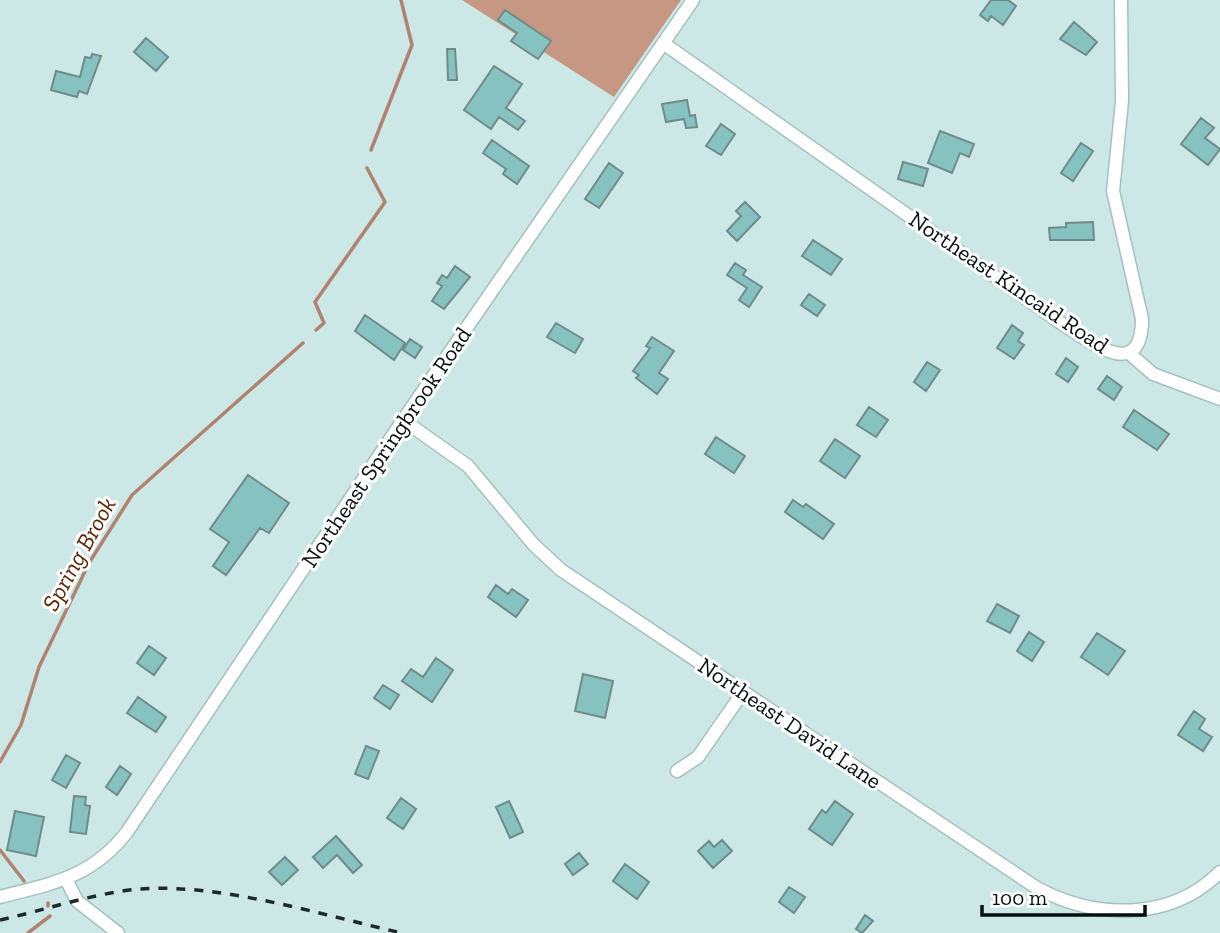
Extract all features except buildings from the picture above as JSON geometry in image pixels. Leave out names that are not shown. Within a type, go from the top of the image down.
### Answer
[{"type":"street","name":"Northeast Springbrook Road","points":[[0,897],[66,879],[103,860],[127,832],[403,420],[693,0]]},
{"type":"street","name":"Northeast Kincaid Road","points":[[663,43],[1061,323],[1107,352],[1119,355],[1129,353],[1142,337],[1142,319],[1113,191],[1122,101],[1121,0]]},
{"type":"street","points":[[1129,353],[1153,374],[1220,399]]},
{"type":"street","name":"Northeast David Lane","points":[[403,420],[468,466],[534,545],[561,570],[1026,881],[1064,903],[1091,909],[1146,910],[1199,888],[1220,872]]},
{"type":"street","points":[[677,771],[698,757],[743,692]]},
{"type":"street","points":[[66,879],[72,893],[86,909],[118,933]]},
{"type":"shaded area","points":[[462,0],[681,0],[614,97]]},
{"type":"waterway","name":"Spring Brook","points":[[371,150],[412,45],[401,0]]},
{"type":"waterway","name":"Spring Brook","points":[[316,330],[324,323],[315,302],[385,202],[367,168]]},
{"type":"waterway","name":"Spring Brook","points":[[0,762],[21,725],[39,667],[89,563],[132,495],[303,343]]},
{"type":"waterway","name":"Spring Brook","points":[[0,850],[24,881]]},
{"type":"waterway","name":"Spring Brook","points":[[28,933],[50,916]]},
{"type":"railway","points":[[0,920],[105,894],[171,888],[271,902],[402,933]]}]
